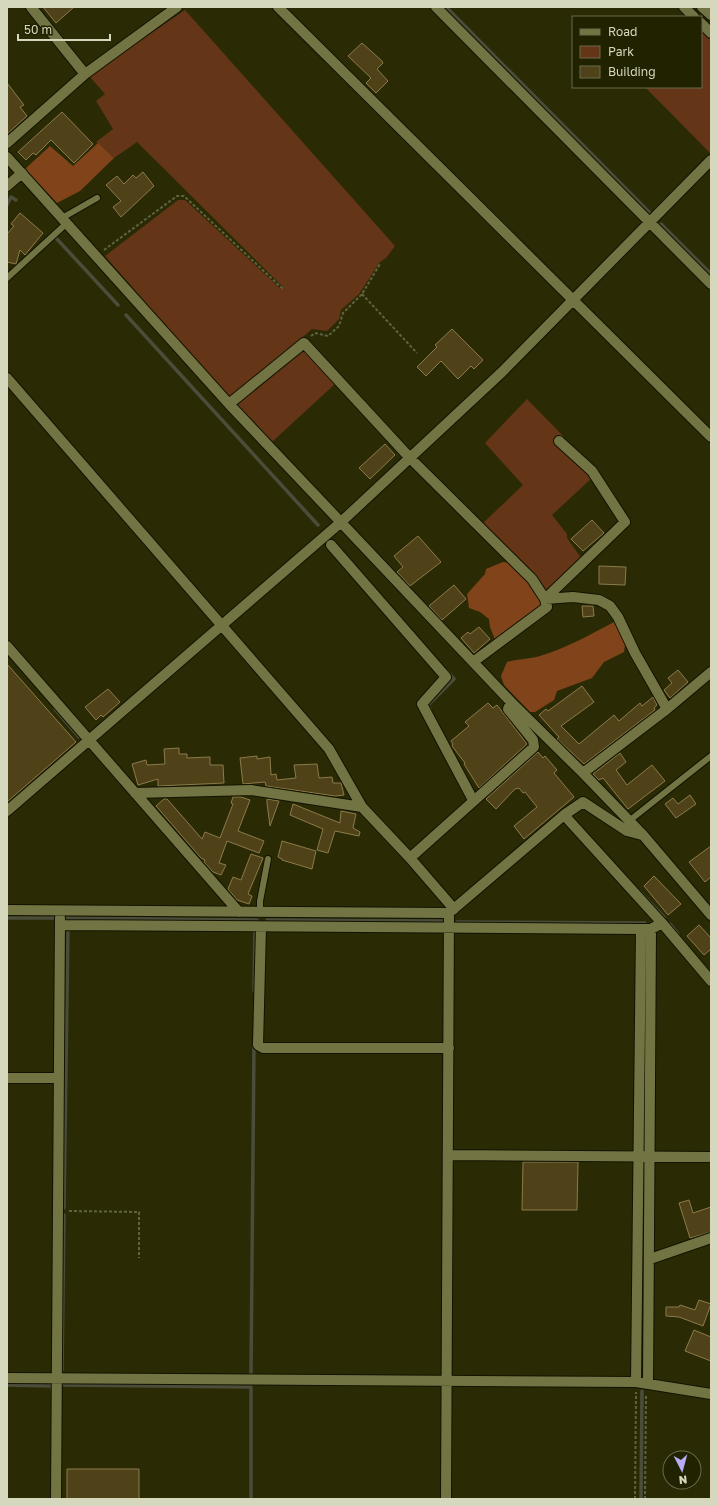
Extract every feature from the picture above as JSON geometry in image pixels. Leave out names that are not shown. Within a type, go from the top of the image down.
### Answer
[{"type":"street","points":[[31,7],[85,74]]},
{"type":"street","points":[[7,143],[85,74],[177,7]]},
{"type":"street","points":[[278,7],[711,437]]},
{"type":"street","points":[[436,7],[711,284]]},
{"type":"street","points":[[684,7],[693,16]]},
{"type":"street","points":[[702,7],[711,15]]},
{"type":"street","points":[[702,24],[711,32]]},
{"type":"street","points":[[7,157],[229,404],[511,702],[629,821],[711,915]]},
{"type":"street","points":[[7,811],[340,523],[502,372],[711,160]]},
{"type":"street","points":[[7,186],[22,173]]},
{"type":"street","points":[[229,404],[304,344],[410,458],[532,579],[545,599],[547,607],[473,662]]},
{"type":"street","points":[[7,378],[329,749],[362,807],[410,858],[452,911]]},
{"type":"street","points":[[545,599],[625,522],[592,471],[559,441]]},
{"type":"street","points":[[331,545],[446,677],[422,704],[473,800]]},
{"type":"street","points":[[545,599],[573,597],[599,600],[610,606],[618,617],[634,653],[667,709]]},
{"type":"street","points":[[7,646],[239,912]]},
{"type":"street","points":[[583,773],[667,709],[711,672]]},
{"type":"street","points":[[410,858],[534,747],[533,740],[508,709],[511,702]]},
{"type":"street","points":[[135,793],[251,790],[362,807]]},
{"type":"street","points":[[446,1499],[449,928],[452,911],[564,815],[582,802],[627,831],[642,835]]},
{"type":"street","points":[[564,815],[662,923],[711,981]]},
{"type":"street","points":[[7,910],[239,912],[452,911]]},
{"type":"street","points":[[56,1499],[60,910]]},
{"type":"street","points":[[60,925],[646,929],[662,923]]},
{"type":"street","points":[[261,927],[258,1045],[263,1048],[449,1048]]},
{"type":"street","points":[[643,1383],[639,1156],[646,929]]},
{"type":"street","points":[[643,1383],[650,1259],[650,1156],[646,929]]},
{"type":"street","points":[[7,1078],[59,1078]]},
{"type":"street","points":[[448,1154],[711,1157]]},
{"type":"street","points":[[650,1259],[711,1238]]},
{"type":"street","points":[[7,1378],[643,1383],[711,1394]]},
{"type":"lane","points":[[7,278],[64,221],[97,198]]},
{"type":"lane","points":[[629,821],[711,756]]},
{"type":"lane","points":[[260,912],[260,901],[268,859]]},
{"type":"path","points":[[96,256],[177,196],[184,196],[284,290]]},
{"type":"path","points":[[304,344],[315,333],[328,336],[339,326],[343,313],[362,294],[380,264]]},
{"type":"path","points":[[362,294],[417,353]]},
{"type":"path","points":[[58,1211],[139,1212],[139,1258]]},
{"type":"path","points":[[635,1499],[643,1383]]},
{"type":"path","points":[[643,1383],[645,1499]]},
{"type":"green space","points":[[185,10],[395,246],[386,258],[380,262],[359,294],[341,310],[339,319],[327,331],[312,329],[235,396],[227,396],[105,256],[178,200],[185,200],[281,289],[283,287],[137,142],[114,158],[96,142],[113,129],[96,101],[105,94],[89,76]]},
{"type":"green space","points":[[702,26],[711,35],[711,154],[646,88],[702,88]]},
{"type":"green space","points":[[299,350],[307,350],[336,383],[272,442],[238,405],[240,400]]},
{"type":"green space","points":[[527,399],[564,437],[558,443],[593,477],[552,515],[567,534],[567,538],[582,559],[546,594],[481,525],[523,485],[485,443]]},
{"type":"shaded area","points":[[98,143],[114,158],[80,191],[57,203],[25,169],[50,146],[73,166]]},
{"type":"shaded area","points":[[503,562],[512,563],[527,577],[539,594],[543,606],[496,642],[490,627],[489,619],[480,612],[469,608],[467,594],[485,574],[486,569]]},
{"type":"shaded area","points":[[616,621],[625,645],[624,652],[604,662],[592,678],[557,691],[554,700],[535,712],[530,712],[504,685],[501,676],[507,662],[550,653]]},
{"type":"building","points":[[43,7],[74,7],[56,23]]},
{"type":"building","points":[[362,43],[383,63],[377,69],[388,81],[376,93],[366,83],[371,78],[348,56]]},
{"type":"building","points":[[7,83],[24,105],[20,107],[27,116],[7,134]]},
{"type":"building","points":[[62,112],[93,144],[74,163],[51,140],[36,155],[33,153],[26,160],[18,152]]},
{"type":"building","points":[[143,172],[154,186],[121,217],[113,207],[121,201],[106,185],[117,176],[124,184],[133,175],[136,178]]},
{"type":"building","points":[[20,213],[43,233],[25,255],[20,250],[16,264],[7,262],[7,234],[14,226],[11,224]]},
{"type":"building","points":[[452,329],[483,360],[474,369],[471,366],[458,379],[441,361],[426,376],[417,367],[437,347],[435,345]]},
{"type":"building","points":[[385,444],[395,455],[370,479],[359,468]]},
{"type":"building","points":[[592,520],[604,533],[583,551],[571,539]]},
{"type":"building","points":[[418,536],[441,562],[410,586],[397,572],[403,567],[394,556]]},
{"type":"building","points":[[599,566],[626,567],[625,585],[599,584]]},
{"type":"building","points":[[454,585],[466,599],[442,620],[429,606]]},
{"type":"building","points":[[582,606],[593,606],[594,616],[583,617]]},
{"type":"building","points":[[479,627],[490,639],[474,653],[461,638],[468,632],[470,634]]},
{"type":"building","points":[[7,664],[76,742],[7,802]]},
{"type":"building","points":[[678,670],[688,682],[670,698],[664,690],[672,683],[668,678]]},
{"type":"building","points":[[582,686],[594,702],[561,726],[579,744],[614,715],[619,721],[640,703],[642,706],[653,697],[657,705],[654,708],[655,710],[584,764],[557,739],[559,737],[539,715],[546,709],[548,711]]},
{"type":"building","points":[[108,689],[120,702],[103,717],[101,715],[96,720],[85,707]]},
{"type":"building","points":[[488,703],[493,708],[497,705],[527,744],[479,788],[464,764],[465,763],[452,746],[453,744],[451,741],[469,726],[465,722]]},
{"type":"building","points":[[179,748],[179,754],[187,754],[187,758],[210,757],[210,765],[223,765],[224,783],[158,786],[158,779],[138,785],[132,764],[146,760],[147,765],[165,764],[164,749]]},
{"type":"building","points":[[538,752],[543,758],[545,756],[557,770],[554,773],[574,797],[524,839],[514,826],[537,807],[525,792],[523,793],[519,788],[515,789],[496,809],[486,799]]},
{"type":"building","points":[[620,753],[626,762],[616,770],[627,785],[652,765],[665,781],[628,809],[603,778],[599,780],[593,774]]},
{"type":"building","points":[[257,756],[257,759],[270,757],[271,775],[276,774],[277,780],[296,778],[294,765],[317,764],[319,778],[332,777],[333,783],[341,783],[344,795],[335,796],[266,786],[265,782],[243,784],[240,758]]},
{"type":"building","points":[[690,795],[696,804],[676,818],[665,804],[673,798],[678,804]]},
{"type":"building","points":[[233,797],[241,797],[250,800],[238,831],[264,841],[259,853],[227,841],[219,863],[226,865],[221,875],[213,872],[204,862],[205,860],[201,858],[156,806],[164,799],[167,799],[202,839],[205,832],[220,838],[233,804],[231,803]]},
{"type":"building","points":[[267,799],[279,801],[270,826],[267,803]]},
{"type":"building","points":[[293,804],[340,823],[341,811],[356,814],[353,828],[360,832],[359,836],[335,831],[328,853],[317,850],[323,829],[290,815]]},
{"type":"building","points":[[282,841],[316,851],[312,869],[282,860],[278,857]]},
{"type":"building","points":[[711,846],[711,877],[705,882],[689,862]]},
{"type":"building","points":[[251,854],[263,858],[248,894],[252,896],[249,904],[237,900],[228,889],[233,877],[241,880]]},
{"type":"building","points":[[654,876],[681,904],[668,915],[644,886]]},
{"type":"building","points":[[699,925],[711,938],[711,949],[704,955],[687,936]]},
{"type":"building","points":[[523,1162],[578,1162],[577,1210],[522,1210]]},
{"type":"building","points":[[689,1200],[693,1213],[711,1207],[711,1232],[690,1238],[679,1203]]},
{"type":"building","points":[[699,1300],[711,1304],[703,1326],[679,1317],[666,1316],[666,1307],[679,1307],[680,1305],[695,1310]]},
{"type":"building","points":[[694,1330],[711,1337],[711,1361],[685,1351]]},
{"type":"building","points":[[67,1469],[139,1469],[139,1499],[67,1499]]},
{"type":"waterway","points":[[446,7],[649,212]]},
{"type":"waterway","points":[[7,205],[11,197],[16,200]]},
{"type":"waterway","points":[[661,224],[711,274]]},
{"type":"waterway","points":[[56,238],[118,305]]},
{"type":"waterway","points":[[126,315],[318,525]]},
{"type":"waterway","points":[[430,709],[428,705],[454,679],[447,671]]},
{"type":"waterway","points":[[55,709],[79,737]]},
{"type":"waterway","points":[[639,891],[664,917]]},
{"type":"waterway","points":[[7,918],[55,918]]},
{"type":"waterway","points":[[67,923],[67,918],[257,920]]},
{"type":"waterway","points":[[267,920],[445,921]]},
{"type":"waterway","points":[[457,922],[645,923]]},
{"type":"waterway","points":[[670,924],[678,934]]},
{"type":"waterway","points":[[64,1208],[68,929]]},
{"type":"waterway","points":[[254,991],[255,931]]},
{"type":"waterway","points":[[644,1152],[645,1015]]},
{"type":"waterway","points":[[251,1374],[254,1043]]},
{"type":"waterway","points":[[642,1376],[644,1161]]},
{"type":"waterway","points":[[62,1370],[64,1215]]},
{"type":"waterway","points":[[7,1385],[52,1386],[52,1390]]},
{"type":"waterway","points":[[64,1385],[251,1387]]},
{"type":"waterway","points":[[251,1389],[251,1499]]},
{"type":"waterway","points":[[641,1499],[642,1391]]}]
